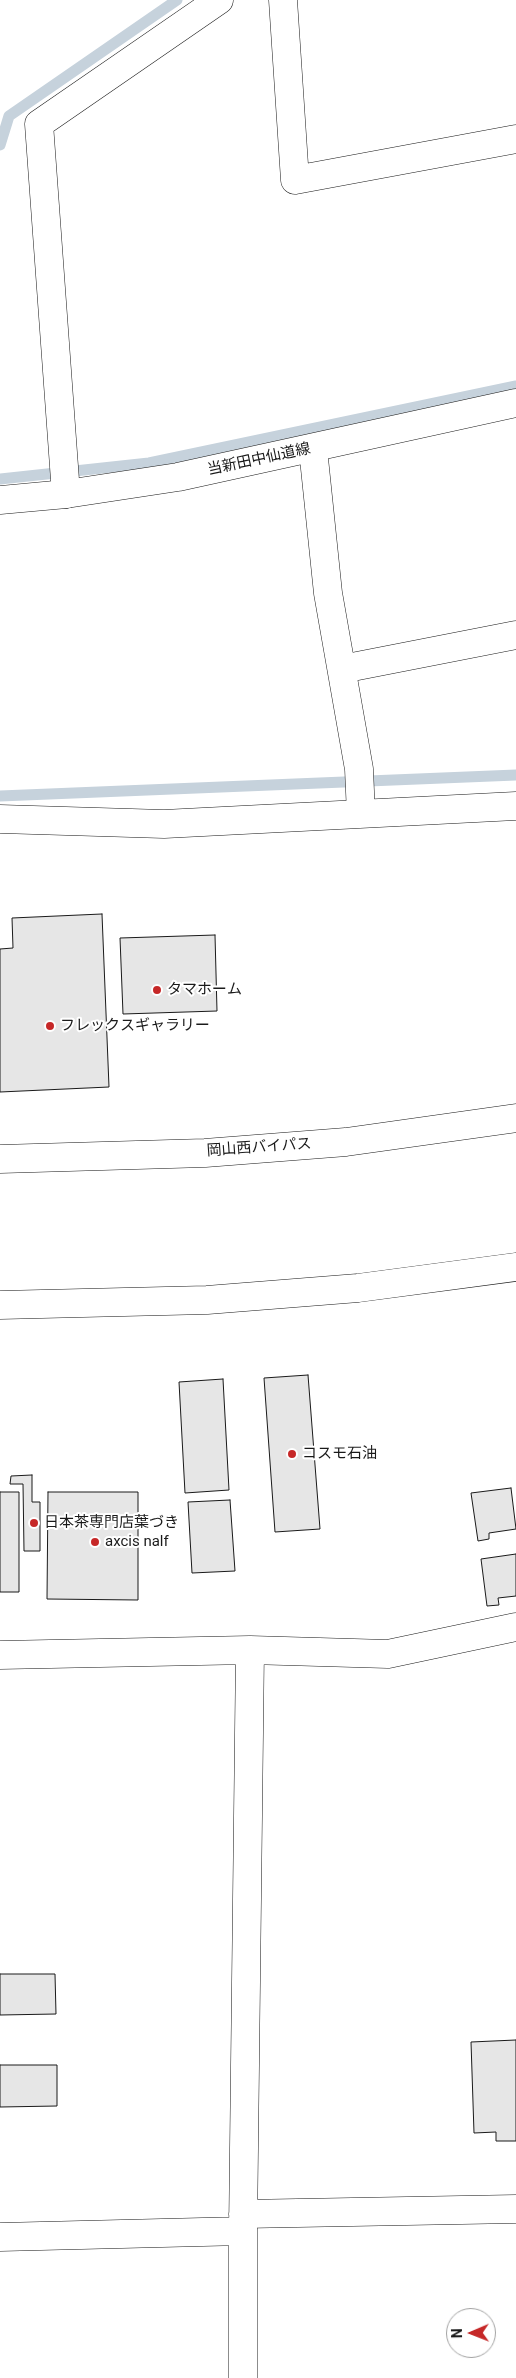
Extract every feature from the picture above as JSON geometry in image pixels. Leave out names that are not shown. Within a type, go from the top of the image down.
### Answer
[{"type":"main road","points":[[65,479],[39,124],[219,0]]},
{"type":"main road","points":[[283,0],[295,180],[516,139]]},
{"type":"main road","name":"当新田中仙道線","points":[[0,500],[65,479],[178,477],[516,403]]},
{"type":"main road","points":[[313,448],[328,593],[359,769],[362,805]]},
{"type":"main road","points":[[342,670],[516,635]]},
{"type":"main road","points":[[0,819],[164,824],[362,805],[516,806]]},
{"type":"main road","name":"岡山西バイパス","points":[[0,1159],[205,1153],[346,1142],[516,1118]]},
{"type":"main road","points":[[0,1305],[207,1300],[358,1288],[516,1267]]},
{"type":"main road","points":[[0,1655],[250,1650],[388,1654],[516,1627]]},
{"type":"main road","points":[[243,2378],[250,1650]]},
{"type":"main road","points":[[0,2237],[516,2209]]},
{"type":"building","points":[[102,914],[109,1087],[0,1092],[0,949],[13,948],[12,918]]},
{"type":"building","points":[[215,935],[217,1011],[123,1014],[120,938]]},
{"type":"building","points":[[308,1375],[320,1529],[275,1532],[264,1378]]},
{"type":"building","points":[[223,1379],[229,1490],[185,1493],[179,1382]]},
{"type":"building","points":[[32,1475],[32,1502],[40,1502],[40,1551],[24,1551],[23,1484],[10,1484],[11,1476]]},
{"type":"building","points":[[511,1488],[516,1529],[489,1533],[489,1539],[478,1541],[471,1493]]},
{"type":"building","points":[[0,1492],[19,1492],[19,1592],[0,1592]]},
{"type":"building","points":[[48,1492],[138,1492],[138,1600],[47,1599]]},
{"type":"building","points":[[230,1500],[235,1571],[192,1573],[188,1502]]},
{"type":"building","points":[[516,1554],[516,1596],[498,1598],[499,1605],[487,1606],[481,1559]]},
{"type":"building","points":[[0,1974],[55,1974],[56,2014],[0,2015]]},
{"type":"building","points":[[516,2040],[516,2141],[496,2141],[496,2132],[474,2133],[471,2042]]},
{"type":"building","points":[[0,2065],[57,2065],[57,2106],[0,2107]]},
{"type":"waterway","points":[[0,145],[9,116],[177,0]]},
{"type":"waterway","points":[[0,479],[149,463],[516,386]]},
{"type":"waterway","points":[[0,796],[516,775]]},
{"type":"place","name":"タマホーム","points":[[157,990]]},
{"type":"place","name":"フレックスギャラリー","points":[[50,1026]]},
{"type":"place","name":"コスモ石油","points":[[292,1454]]},
{"type":"place","name":"日本茶専門店葉づき","points":[[34,1523]]},
{"type":"place","name":"axcis nalf","points":[[95,1542]]}]
